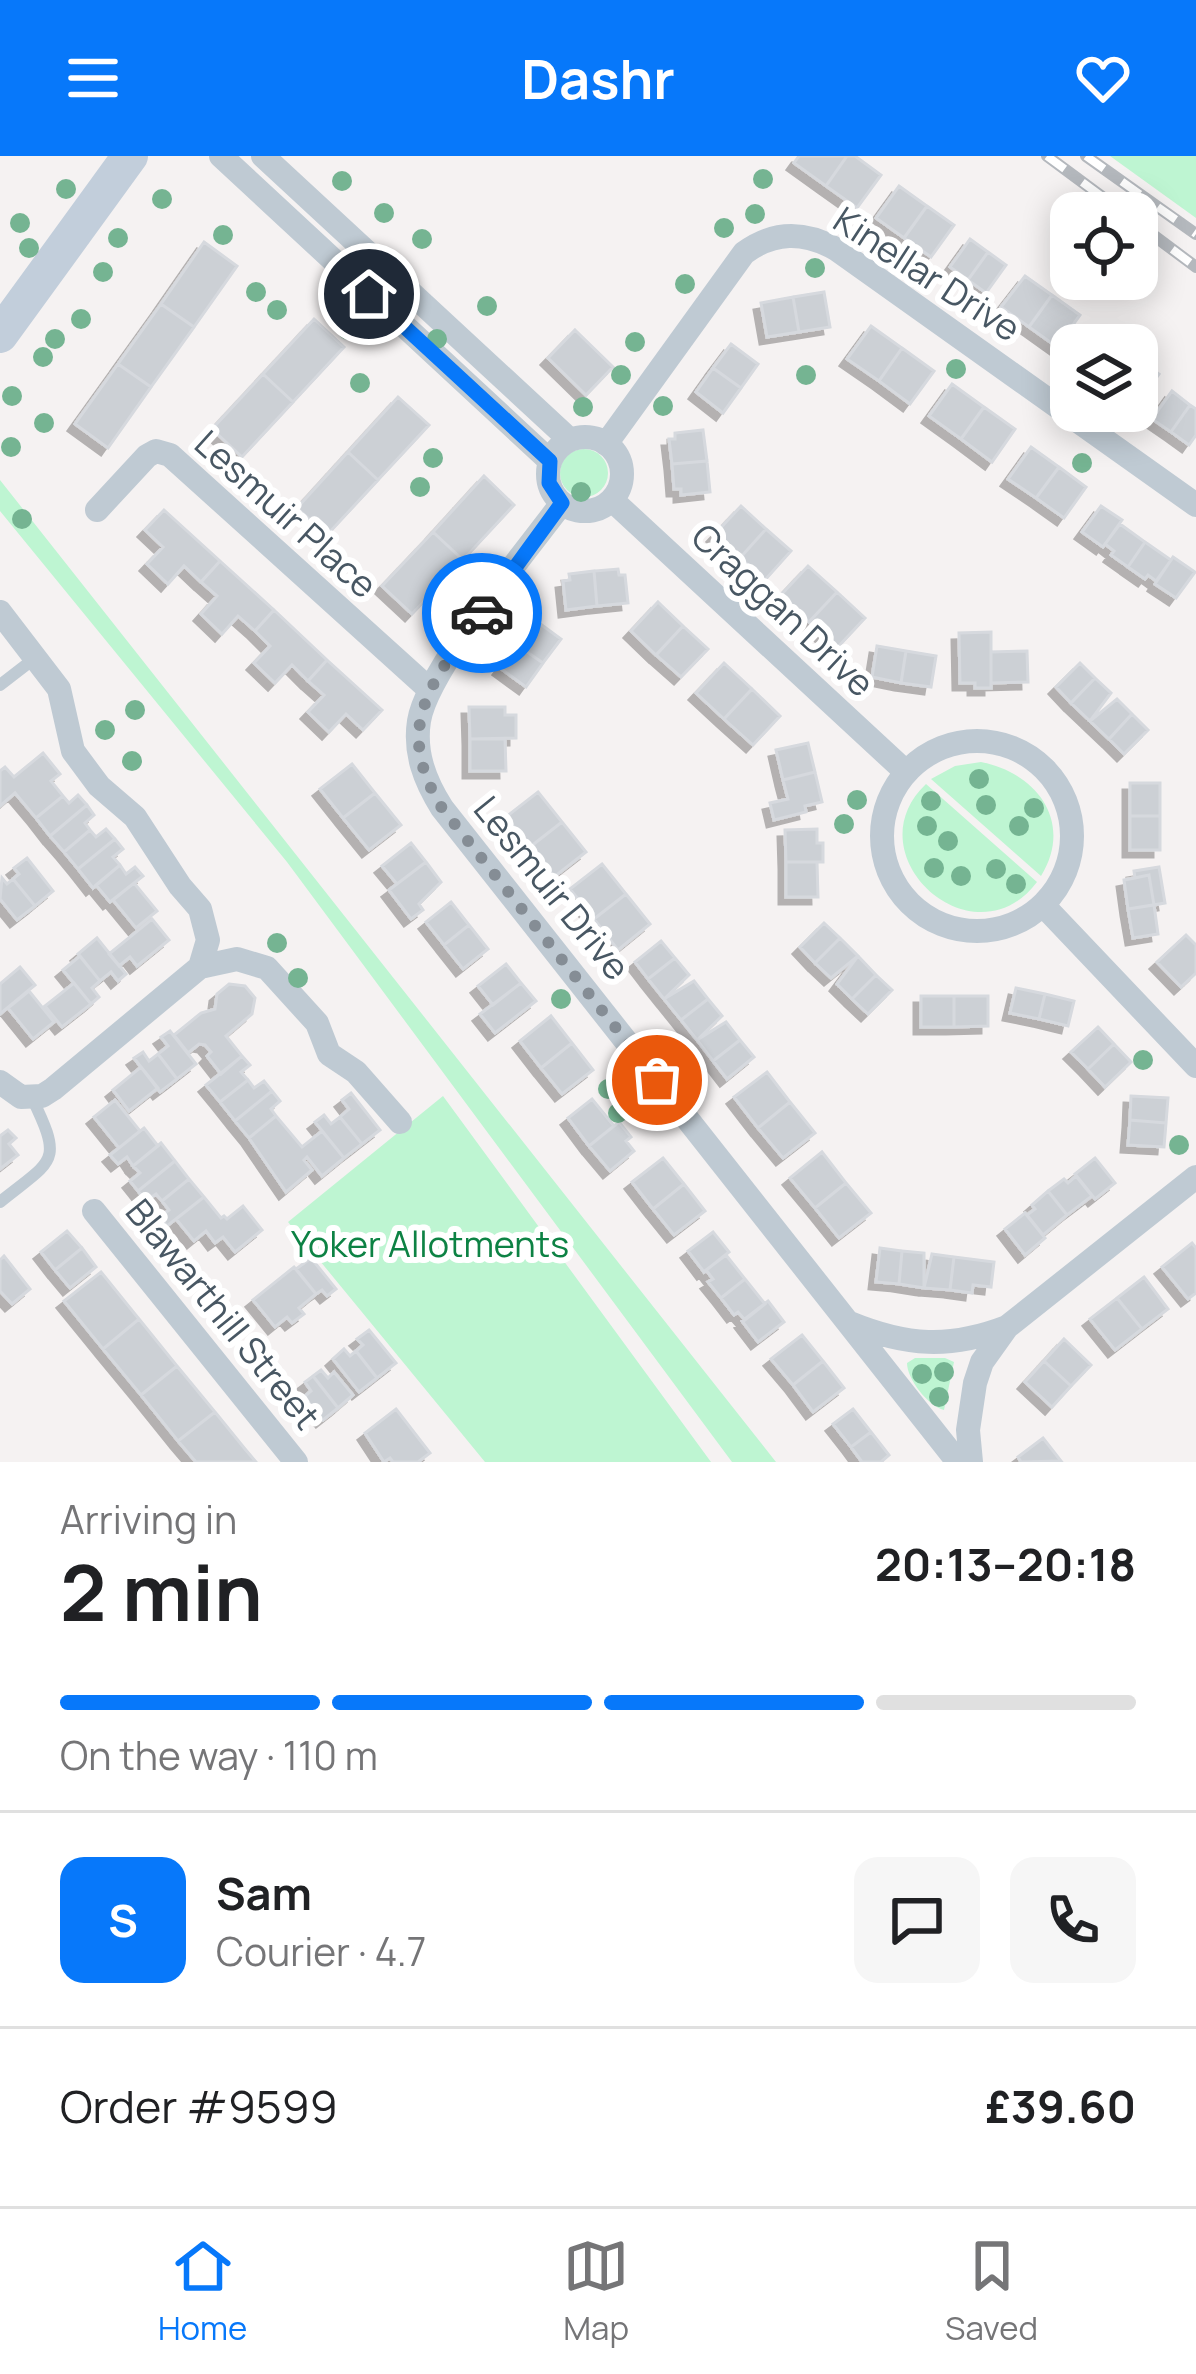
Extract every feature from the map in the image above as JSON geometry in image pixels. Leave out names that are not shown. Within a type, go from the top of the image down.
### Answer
[{"type":"street","points":[[0,335],[130,156]]},
{"type":"street","points":[[221,156],[550,461]]},
{"type":"street","points":[[263,156],[570,440]]},
{"type":"street","name":"Kinellar Drive","points":[[606,444],[744,253],[776,237],[800,236],[836,249],[1196,505]]},
{"type":"street","points":[[590,437],[614,451],[622,481],[603,507],[582,511],[562,503],[549,483],[550,461],[570,440],[590,437]]},
{"type":"street","name":"Lesmuir Place","points":[[97,510],[147,456],[155,452],[170,455],[429,689]]},
{"type":"street","name":"Craggan Drive","points":[[612,500],[906,772]]},
{"type":"street","name":"Lesmuir Drive","points":[[562,503],[429,689],[419,716],[422,771],[442,808],[958,1462]]},
{"type":"street","points":[[0,612],[64,698],[73,751],[99,786],[135,817],[200,909],[208,940],[200,968]]},
{"type":"street","points":[[974,740],[1000,743],[1044,767],[1070,812],[1073,837],[1070,862],[1043,905],[1022,921],[997,930],[970,932],[944,926],[902,895],[888,872],[882,833],[891,794],[906,772],[937,750],[974,740]]},
{"type":"street","points":[[1043,905],[1196,1066]]},
{"type":"street","points":[[0,1082],[21,1097],[32,1098],[53,1089],[200,968],[237,959],[267,968],[317,1023],[329,1054],[356,1072],[400,1122]]},
{"type":"street","points":[[971,1462],[968,1430],[975,1383],[982,1362],[1007,1327],[1196,1177]]},
{"type":"street","name":"Blawarthill Street","points":[[94,1211],[296,1462]]},
{"type":"street","points":[[848,1322],[921,1344],[957,1343],[1007,1327]]},
{"type":"lane","points":[[0,685],[35,657]]},
{"type":"lane","points":[[0,1202],[40,1170],[52,1153],[52,1139],[32,1098]]},
{"type":"green space","points":[[1110,156],[1196,156],[1196,218]]},
{"type":"green space","points":[[584,449],[601,456],[608,473],[601,490],[584,497],[567,490],[560,473],[567,456]]},
{"type":"green space","points":[[0,480],[776,1462],[732,1462],[287,862],[0,511]]},
{"type":"green space","points":[[981,762],[1019,777],[1044,803],[1053,837],[1041,876],[931,779],[955,766]]},
{"type":"green space","points":[[926,784],[1037,882],[1011,905],[983,912],[954,907],[930,891],[912,868],[903,841],[907,812]]},
{"type":"green space","name":"Yoker Allotments","points":[[443,1096],[711,1462],[485,1462],[288,1222]]},
{"type":"green space","points":[[915,1358],[954,1362],[944,1410],[914,1384],[907,1363]]},
{"type":"building","points":[[799,156],[847,156],[826,186],[794,163]]},
{"type":"building","points":[[847,156],[855,156],[881,175],[857,208],[826,186]]},
{"type":"building","points":[[899,186],[927,206],[904,238],[876,218]]},
{"type":"building","points":[[927,206],[954,225],[931,257],[904,238]]},
{"type":"building","points":[[970,239],[988,252],[968,280],[950,267]]},
{"type":"building","points":[[204,242],[237,266],[194,327],[161,304]]},
{"type":"building","points":[[988,252],[1006,265],[986,293],[968,280]]},
{"type":"building","points":[[1025,276],[1050,294],[1029,327],[1001,307]]},
{"type":"building","points":[[824,292],[830,327],[799,332],[793,297]]},
{"type":"building","points":[[793,297],[799,332],[767,337],[761,303]]},
{"type":"building","points":[[1050,298],[1080,315],[1074,324],[1050,324],[1050,342],[1029,327]]},
{"type":"building","points":[[161,304],[194,327],[151,387],[118,364]]},
{"type":"building","points":[[314,319],[344,347],[293,402],[263,374]]},
{"type":"building","points":[[871,326],[902,348],[879,381],[847,359]]},
{"type":"building","points":[[575,330],[613,367],[586,395],[548,358]]},
{"type":"building","points":[[731,344],[758,364],[741,388],[713,368]]},
{"type":"building","points":[[902,348],[934,371],[910,404],[879,381]]},
{"type":"building","points":[[118,364],[151,387],[108,448],[75,424]]},
{"type":"building","points":[[713,368],[741,388],[723,413],[696,392]]},
{"type":"building","points":[[263,374],[293,402],[242,457],[212,429]]},
{"type":"building","points":[[952,384],[984,407],[961,439],[929,416]]},
{"type":"building","points":[[1172,391],[1190,405],[1171,432],[1158,423],[1158,411]]},
{"type":"building","points":[[398,397],[429,425],[378,480],[348,452]]},
{"type":"building","points":[[1190,405],[1196,409],[1196,435],[1189,445],[1171,432]]},
{"type":"building","points":[[984,407],[1015,429],[992,462],[961,439]]},
{"type":"building","points":[[703,430],[707,461],[672,464],[669,439],[675,439],[675,433]]},
{"type":"building","points":[[1031,447],[1059,467],[1036,498],[1008,479]]},
{"type":"building","points":[[348,452],[378,480],[327,535],[297,508]]},
{"type":"building","points":[[707,461],[710,492],[681,495],[681,489],[674,489],[672,464]]},
{"type":"building","points":[[1059,467],[1086,487],[1064,518],[1036,498]]},
{"type":"building","points":[[484,476],[514,505],[463,560],[433,532]]},
{"type":"building","points":[[741,506],[766,529],[740,558],[714,535]]},
{"type":"building","points":[[1101,506],[1122,520],[1103,547],[1082,532]]},
{"type":"building","points":[[164,510],[220,561],[201,582],[184,566],[168,584],[147,564],[163,547],[145,530]]},
{"type":"building","points":[[1120,524],[1145,542],[1128,567],[1105,544]]},
{"type":"building","points":[[766,529],[791,551],[765,580],[740,558]]},
{"type":"building","points":[[433,532],[463,560],[412,614],[382,586]]},
{"type":"building","points":[[1145,542],[1171,560],[1156,581],[1128,567]]},
{"type":"building","points":[[1173,557],[1195,572],[1176,598],[1155,584]]},
{"type":"building","points":[[220,561],[274,610],[255,631],[238,616],[222,634],[201,614],[217,596],[201,582]]},
{"type":"building","points":[[808,566],[837,592],[809,622],[780,596]]},
{"type":"building","points":[[618,569],[619,575],[625,575],[628,603],[597,606],[594,571]]},
{"type":"building","points":[[594,571],[597,606],[566,610],[563,581],[570,580],[569,574]]},
{"type":"building","points":[[837,592],[865,618],[837,648],[809,622]]},
{"type":"building","points":[[658,602],[683,626],[656,655],[631,631]]},
{"type":"building","points":[[274,610],[327,660],[308,681],[292,665],[275,683],[254,663],[270,646],[255,631]]},
{"type":"building","points":[[535,620],[561,639],[543,663],[517,645]]},
{"type":"building","points":[[683,626],[708,649],[681,677],[656,655]]},
{"type":"building","points":[[991,632],[991,688],[960,683],[959,633]]},
{"type":"building","points":[[517,645],[543,663],[526,687],[500,668]]},
{"type":"building","points":[[877,646],[906,651],[901,683],[872,677]]},
{"type":"building","points":[[906,651],[936,656],[931,687],[901,683]]},
{"type":"building","points":[[1027,651],[1028,682],[991,683],[991,652]]},
{"type":"building","points":[[327,660],[382,710],[363,730],[346,714],[329,732],[308,712],[324,695],[308,681]]},
{"type":"building","points":[[724,663],[752,689],[724,719],[696,693]]},
{"type":"building","points":[[1080,663],[1095,678],[1071,703],[1056,687]]},
{"type":"building","points":[[1095,678],[1111,693],[1090,721],[1071,703]]},
{"type":"building","points":[[752,689],[780,716],[753,745],[724,719]]},
{"type":"building","points":[[1117,699],[1132,714],[1109,739],[1090,721]]},
{"type":"building","points":[[469,707],[505,707],[505,715],[516,715],[516,738],[470,739]]},
{"type":"building","points":[[1132,714],[1148,730],[1124,754],[1109,739]]},
{"type":"building","points":[[470,739],[505,739],[506,771],[470,771]]},
{"type":"building","points":[[808,743],[815,772],[783,780],[776,750]]},
{"type":"building","points":[[43,753],[60,774],[51,781],[63,796],[36,818],[15,793],[0,806],[0,771],[5,767],[14,777]]},
{"type":"building","points":[[352,764],[375,793],[343,818],[320,789]]},
{"type":"building","points":[[815,772],[822,802],[805,806],[806,812],[774,820],[770,803],[788,799],[783,780]]},
{"type":"building","points":[[1130,783],[1160,783],[1160,816],[1130,816]]},
{"type":"building","points":[[538,792],[562,822],[530,847],[506,817]]},
{"type":"building","points":[[375,793],[401,825],[369,850],[343,818]]},
{"type":"building","points":[[78,795],[87,805],[50,836],[36,818],[63,796],[69,803]]},
{"type":"building","points":[[87,805],[94,815],[85,823],[90,830],[64,852],[50,836]]},
{"type":"building","points":[[1130,816],[1160,816],[1160,850],[1130,850]]},
{"type":"building","points":[[562,822],[586,852],[554,877],[530,847]]},
{"type":"building","points":[[106,829],[115,839],[78,869],[64,852],[90,830],[96,837]]},
{"type":"building","points":[[817,829],[823,862],[786,862],[785,830]]},
{"type":"building","points":[[115,839],[123,849],[113,857],[120,865],[93,888],[78,869]]},
{"type":"building","points":[[411,843],[426,862],[397,884],[382,866]]},
{"type":"building","points":[[27,858],[53,891],[35,906],[13,879],[19,874],[14,868]]},
{"type":"building","points":[[426,862],[441,882],[419,904],[423,910],[411,919],[389,890]]},
{"type":"building","points":[[786,862],[817,862],[818,897],[786,897]]},
{"type":"building","points":[[602,864],[626,894],[594,919],[570,889]]},
{"type":"building","points":[[120,865],[126,874],[135,867],[143,876],[110,902],[96,885]]},
{"type":"building","points":[[1159,867],[1165,903],[1154,905],[1149,875],[1135,878],[1134,871]]},
{"type":"building","points":[[1159,867],[1165,903],[1128,909],[1124,880],[1135,878],[1134,871]]},
{"type":"building","points":[[1149,875],[1154,905],[1128,909],[1124,880]]},
{"type":"building","points":[[2,878],[7,884],[13,879],[35,906],[17,920],[0,899]]},
{"type":"building","points":[[134,883],[157,911],[136,928],[113,900]]},
{"type":"building","points":[[626,894],[650,924],[618,950],[594,919]]},
{"type":"building","points":[[451,902],[469,925],[444,945],[426,922]]},
{"type":"building","points":[[1154,905],[1158,934],[1133,938],[1128,909]]},
{"type":"building","points":[[152,919],[169,940],[137,966],[130,957],[119,966],[109,954]]},
{"type":"building","points":[[824,923],[840,938],[815,963],[800,947]]},
{"type":"building","points":[[469,925],[488,949],[463,969],[444,945]]},
{"type":"building","points":[[1186,935],[1196,945],[1196,973],[1181,987],[1157,962]]},
{"type":"building","points":[[97,938],[126,974],[118,981],[111,972],[100,981],[78,954]]},
{"type":"building","points":[[840,938],[858,956],[831,978],[815,963]]},
{"type":"building","points":[[661,941],[675,958],[648,979],[635,962]]},
{"type":"building","points":[[80,956],[100,981],[92,988],[99,997],[91,1004],[63,970]]},
{"type":"building","points":[[858,956],[876,975],[852,999],[837,984]]},
{"type":"building","points":[[675,958],[689,975],[664,999],[648,979]]},
{"type":"building","points":[[506,964],[521,983],[493,1005],[478,986]]},
{"type":"building","points":[[20,967],[35,985],[0,1014],[0,984]]},
{"type":"building","points":[[876,975],[892,990],[868,1014],[852,999]]},
{"type":"building","points":[[694,981],[708,999],[681,1020],[664,999]]},
{"type":"building","points":[[74,983],[91,1004],[62,1027],[45,1006]]},
{"type":"building","points":[[521,983],[536,1001],[495,1033],[480,1014]]},
{"type":"building","points":[[229,984],[245,986],[255,998],[252,1014],[226,1036],[242,1056],[221,1074],[205,1045],[188,1053],[174,1035],[201,1013],[215,1009],[217,994]]},
{"type":"building","points":[[1016,988],[1045,994],[1039,1019],[1010,1013]]},
{"type":"building","points":[[29,991],[54,1022],[33,1039],[8,1008]]},
{"type":"building","points":[[1045,994],[1074,1001],[1068,1026],[1039,1019]]},
{"type":"building","points":[[921,996],[954,996],[954,1027],[921,1027]]},
{"type":"building","points":[[954,996],[988,996],[988,1026],[954,1027]]},
{"type":"building","points":[[708,999],[722,1016],[697,1040],[681,1020]]},
{"type":"building","points":[[551,1016],[572,1043],[541,1068],[520,1041]]},
{"type":"building","points":[[726,1022],[740,1040],[713,1061],[697,1040]]},
{"type":"building","points":[[1098,1027],[1114,1044],[1088,1069],[1071,1052]]},
{"type":"building","points":[[170,1031],[196,1064],[177,1079],[158,1054],[168,1046],[161,1037]]},
{"type":"building","points":[[740,1040],[754,1057],[727,1079],[713,1061]]},
{"type":"building","points":[[572,1043],[593,1070],[562,1094],[541,1068]]},
{"type":"building","points":[[1114,1044],[1131,1062],[1105,1087],[1088,1069]]},
{"type":"building","points":[[143,1052],[149,1061],[158,1054],[177,1079],[160,1092],[134,1058]]},
{"type":"building","points":[[242,1056],[250,1065],[241,1072],[248,1080],[220,1102],[206,1085]]},
{"type":"building","points":[[141,1067],[158,1088],[129,1111],[113,1090]]},
{"type":"building","points":[[767,1072],[790,1102],[758,1128],[734,1097]]},
{"type":"building","points":[[248,1080],[254,1088],[264,1081],[272,1091],[235,1121],[220,1102]]},
{"type":"building","points":[[272,1091],[280,1101],[271,1109],[276,1116],[249,1138],[235,1121]]},
{"type":"building","points":[[351,1093],[380,1130],[362,1144],[340,1117],[349,1109],[342,1100]]},
{"type":"building","points":[[1131,1096],[1168,1098],[1166,1123],[1130,1120]]},
{"type":"building","points":[[592,1099],[614,1126],[589,1146],[568,1118]]},
{"type":"building","points":[[115,1100],[140,1131],[119,1148],[94,1117]]},
{"type":"building","points":[[790,1102],[815,1133],[783,1158],[758,1128]]},
{"type":"building","points":[[324,1115],[331,1124],[340,1117],[362,1144],[344,1158],[315,1122]]},
{"type":"building","points":[[276,1116],[302,1147],[322,1131],[344,1158],[322,1176],[307,1157],[304,1160],[312,1170],[286,1192],[249,1138]]},
{"type":"building","points":[[1130,1120],[1166,1123],[1164,1147],[1128,1145]]},
{"type":"building","points":[[619,1122],[631,1137],[626,1141],[634,1151],[610,1171],[589,1146]]},
{"type":"building","points":[[144,1128],[158,1146],[133,1166],[127,1157],[118,1164],[110,1155]]},
{"type":"building","points":[[8,1130],[16,1138],[9,1144],[18,1155],[0,1169],[0,1136]]},
{"type":"building","points":[[161,1143],[175,1161],[138,1191],[130,1181],[140,1173],[133,1166]]},
{"type":"building","points":[[822,1152],[846,1183],[815,1208],[790,1178]]},
{"type":"building","points":[[663,1158],[684,1184],[653,1209],[632,1182]]},
{"type":"building","points":[[1095,1158],[1115,1183],[1095,1199],[1075,1174]]},
{"type":"building","points":[[175,1161],[189,1179],[162,1201],[156,1194],[146,1201],[138,1191]]},
{"type":"building","points":[[1076,1176],[1092,1196],[1067,1215],[1048,1191]]},
{"type":"building","points":[[189,1179],[204,1197],[167,1226],[160,1217],[169,1210],[162,1201]]},
{"type":"building","points":[[846,1183],[871,1213],[839,1238],[815,1208]]},
{"type":"building","points":[[684,1184],[705,1211],[674,1235],[653,1209]]},
{"type":"building","points":[[1048,1191],[1067,1215],[1043,1235],[1027,1215]]},
{"type":"building","points":[[204,1197],[221,1218],[227,1219],[243,1206],[262,1230],[235,1252],[223,1237],[215,1243],[206,1231],[194,1241],[176,1219]]},
{"type":"building","points":[[1025,1213],[1045,1238],[1025,1255],[1005,1229]]},
{"type":"building","points":[[67,1231],[82,1248],[55,1270],[41,1252]]},
{"type":"building","points":[[713,1232],[729,1252],[704,1272],[688,1251]]},
{"type":"building","points":[[1192,1243],[1196,1293],[1188,1299],[1162,1267]]},
{"type":"building","points":[[82,1248],[96,1267],[70,1288],[55,1270]]},
{"type":"building","points":[[880,1248],[902,1251],[899,1284],[876,1282]]},
{"type":"building","points":[[902,1251],[924,1253],[924,1288],[899,1284]]},
{"type":"building","points":[[932,1254],[954,1257],[950,1290],[924,1288]]},
{"type":"building","points":[[726,1255],[745,1279],[721,1298],[708,1282],[713,1279],[706,1270]]},
{"type":"building","points":[[4,1256],[30,1289],[12,1304],[0,1291]]},
{"type":"building","points":[[954,1257],[994,1262],[991,1287],[973,1285],[972,1293],[950,1290]]},
{"type":"building","points":[[311,1258],[336,1289],[327,1296],[322,1290],[316,1294],[296,1269]]},
{"type":"building","points":[[294,1267],[316,1294],[299,1308],[304,1314],[292,1323],[287,1317],[275,1327],[253,1300]]},
{"type":"building","points":[[101,1272],[139,1319],[103,1349],[64,1301]]},
{"type":"building","points":[[1144,1277],[1168,1309],[1142,1329],[1117,1298]]},
{"type":"building","points":[[745,1279],[765,1304],[745,1320],[738,1312],[734,1315],[721,1298]]},
{"type":"building","points":[[1117,1298],[1142,1329],[1115,1350],[1090,1319]]},
{"type":"building","points":[[768,1301],[784,1322],[758,1342],[742,1321]]},
{"type":"building","points":[[139,1319],[177,1366],[141,1395],[103,1349]]},
{"type":"building","points":[[369,1330],[396,1363],[377,1378],[356,1351],[363,1345],[357,1339]]},
{"type":"building","points":[[802,1335],[823,1361],[793,1385],[771,1359]]},
{"type":"building","points":[[1064,1339],[1091,1365],[1071,1386],[1044,1361]]},
{"type":"building","points":[[344,1349],[350,1356],[356,1351],[377,1378],[359,1392],[333,1359]]},
{"type":"building","points":[[823,1361],[844,1388],[813,1412],[793,1385]]},
{"type":"building","points":[[1044,1361],[1071,1386],[1052,1407],[1025,1382]]},
{"type":"building","points":[[177,1366],[215,1412],[178,1441],[141,1395]]},
{"type":"building","points":[[321,1370],[328,1378],[334,1372],[353,1395],[338,1408],[313,1376]]},
{"type":"building","points":[[313,1376],[338,1408],[323,1420],[304,1397],[311,1391],[305,1382]]},
{"type":"building","points":[[396,1409],[430,1453],[418,1462],[390,1458],[384,1462],[365,1433]]},
{"type":"building","points":[[853,1409],[871,1432],[851,1447],[833,1424]]},
{"type":"building","points":[[215,1412],[256,1462],[196,1462],[178,1441]]},
{"type":"building","points":[[871,1432],[889,1455],[881,1462],[862,1462],[851,1447]]},
{"type":"building","points":[[1043,1438],[1061,1461],[1021,1462],[1018,1457]]},
{"type":"railway","points":[[1047,156],[1096,192]]},
{"type":"railway","points":[[1086,156],[1196,234]]},
{"type":"railway","points":[[1158,239],[1196,267]]},
{"type":"way so far","points":[[482,613],[424,701],[417,734],[422,771],[442,808],[657,1080]]},
{"type":"route","points":[[369,294],[550,461],[549,483],[562,503],[482,613]]}]
